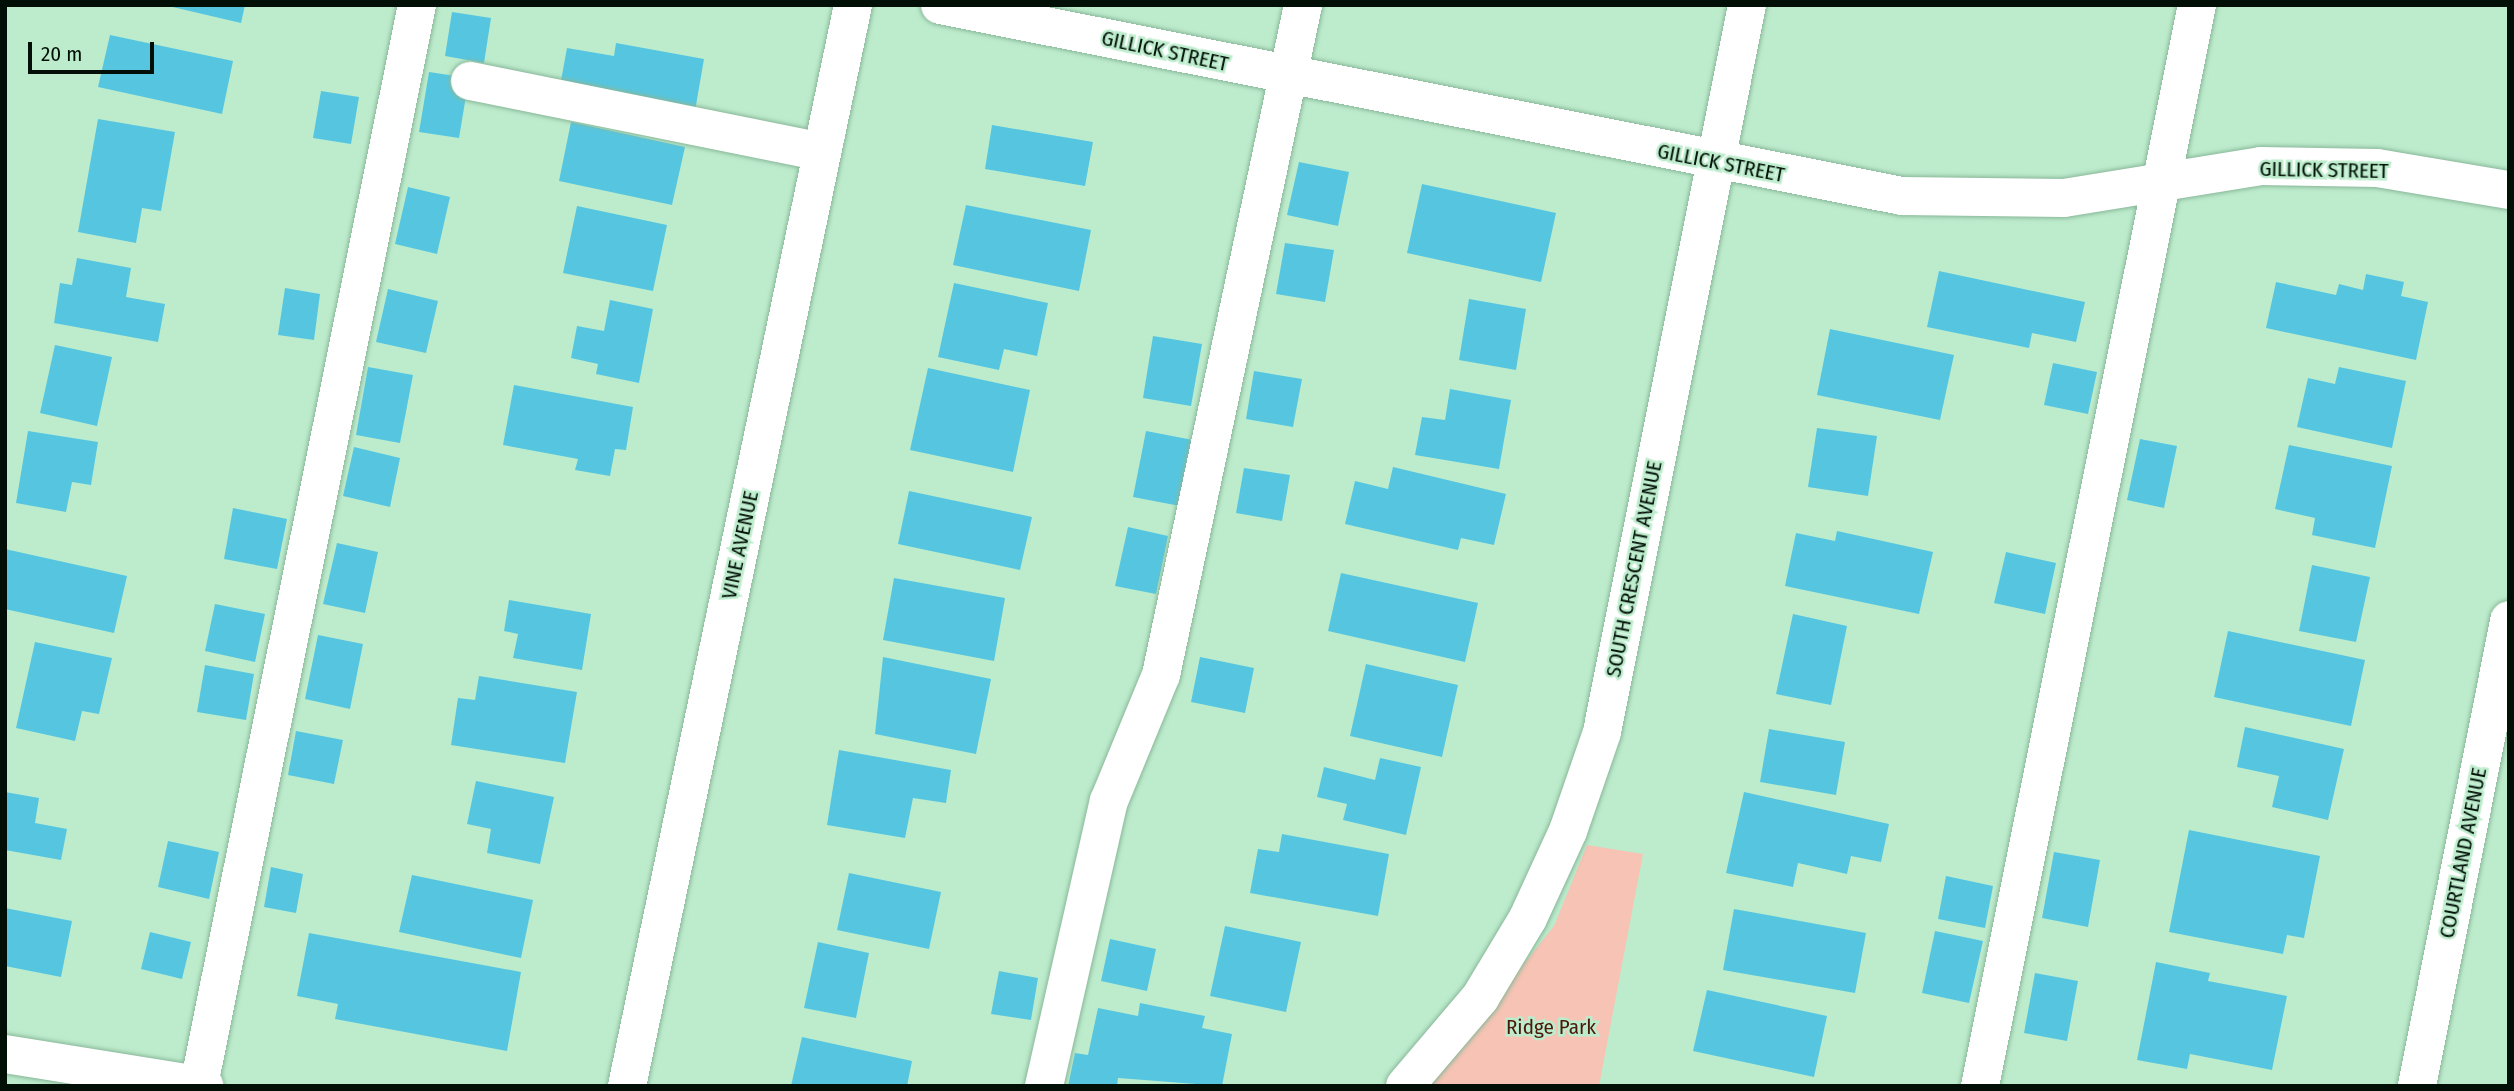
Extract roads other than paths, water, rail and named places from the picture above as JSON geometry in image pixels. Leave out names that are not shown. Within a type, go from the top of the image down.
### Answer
[{"type":"street","points":[[5,1054],[202,1085],[417,5]]},
{"type":"street","name":"VINE AVENUE","points":[[627,1086],[853,5]]},
{"type":"street","name":"GILLICK STREET","points":[[940,5],[1715,163],[1971,202],[2161,184],[2261,166],[2377,168],[2509,190]]},
{"type":"street","points":[[1044,1086],[1109,801],[1161,675],[1303,5]]},
{"type":"street","name":"SOUTH CRESCENT AVENUE","points":[[1405,1086],[1480,998],[1528,918],[1569,831],[1602,732],[1747,5]]},
{"type":"street","points":[[1980,1086],[2197,5]]},
{"type":"street","points":[[470,80],[822,152]]},
{"type":"street","name":"COURTLAND AVENUE","points":[[2417,1086],[2509,620]]},
{"type":"park label","name":"Ridge Park","points":[[1551,1027]]}]
